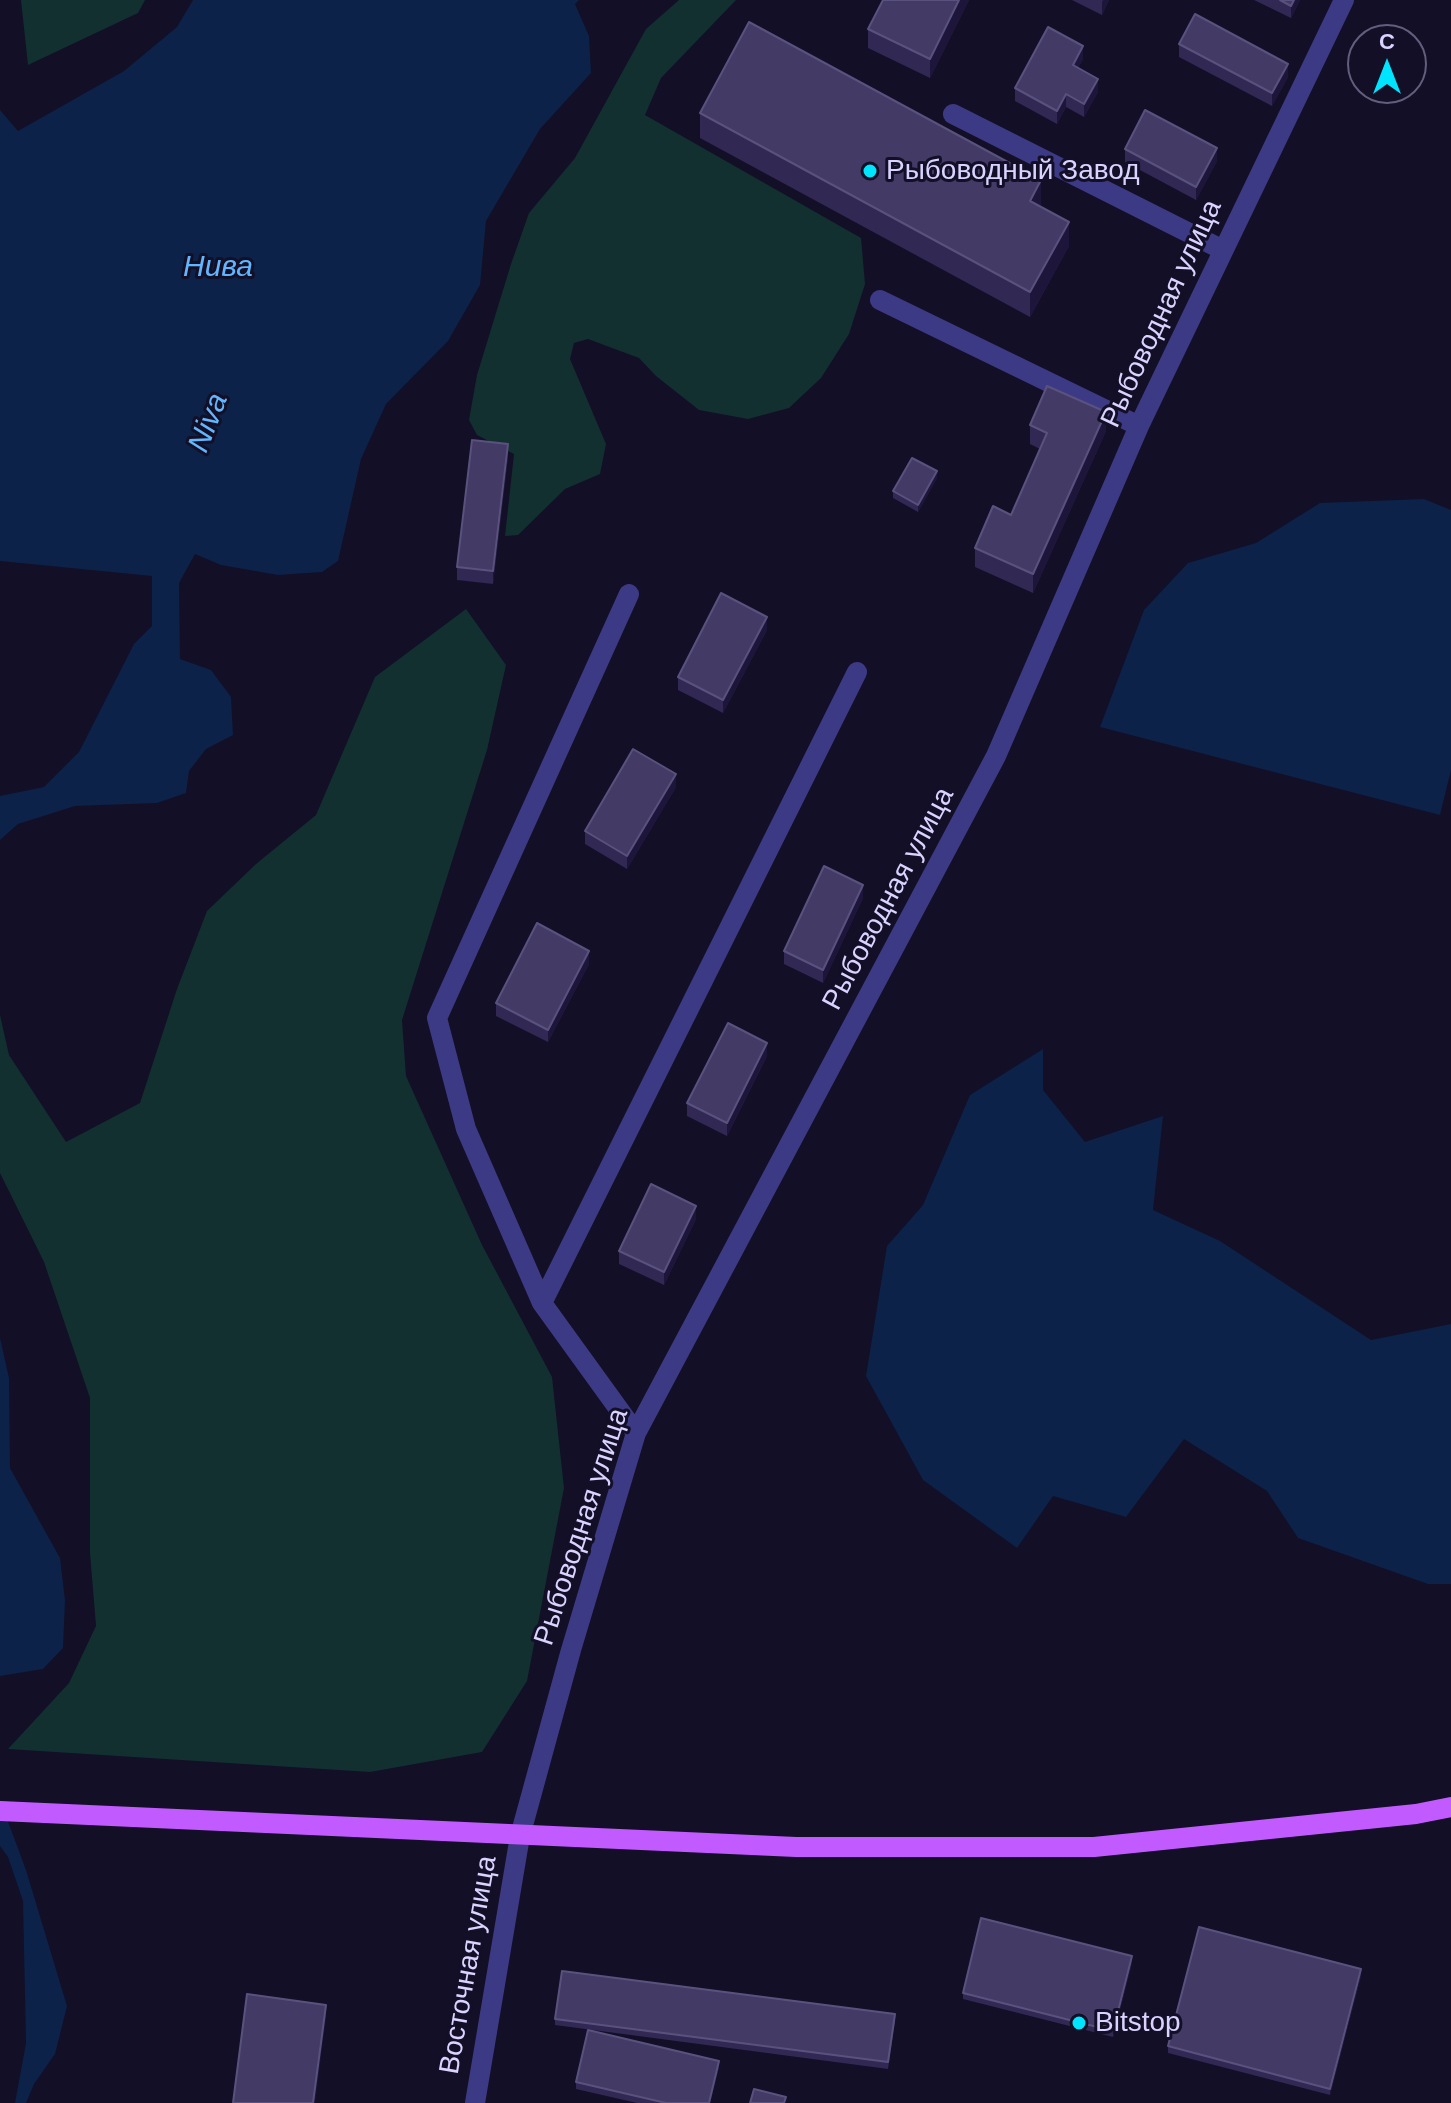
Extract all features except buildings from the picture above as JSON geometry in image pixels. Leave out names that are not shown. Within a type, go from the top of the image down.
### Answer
[{"type":"main road","points":[[0,1811],[796,1847],[1094,1847],[1416,1814],[1451,1807]]},
{"type":"street","name":"Рыбоводная улица","points":[[520,1836],[571,1650],[636,1433],[996,756],[1139,426],[1344,0]]},
{"type":"street","points":[[953,114],[1223,250]]},
{"type":"street","points":[[880,300],[1139,426]]},
{"type":"street","points":[[629,594],[437,1018],[466,1129],[542,1303],[636,1433]]},
{"type":"street","points":[[542,1303],[857,672]]},
{"type":"street","name":"Восточная улица","points":[[475,2103],[520,1836]]},
{"type":"green space","points":[[21,0],[145,0],[138,13],[28,65]]},
{"type":"green space","points":[[679,0],[736,0],[661,78],[645,115],[861,238],[865,284],[849,334],[821,378],[789,408],[748,419],[699,410],[656,376],[639,358],[588,339],[574,343],[570,359],[606,444],[600,474],[565,489],[518,535],[505,536],[514,454],[477,435],[469,420],[477,375],[511,264],[529,213],[575,158],[646,29]]},
{"type":"green space","points":[[466,609],[506,665],[487,750],[402,1020],[406,1076],[482,1245],[552,1377],[564,1488],[527,1681],[482,1752],[370,1772],[8,1749],[69,1683],[96,1626],[90,1553],[90,1398],[44,1262],[0,1173],[0,1015],[9,1055],[66,1142],[140,1103],[177,989],[207,911],[256,864],[316,815],[375,677]]},
{"type":"water","name":"Нива","points":[[193,0],[579,0],[575,4],[589,36],[591,73],[540,129],[486,221],[480,285],[448,341],[386,404],[361,459],[338,561],[322,572],[278,575],[221,565],[195,554],[179,583],[180,659],[211,670],[231,697],[233,735],[206,749],[189,771],[186,793],[157,803],[75,806],[18,824],[0,840],[0,796],[44,787],[79,752],[134,644],[152,626],[152,576],[0,561],[0,110],[18,131],[124,71],[177,27]]},
{"type":"water","points":[[1424,499],[1451,510],[1451,770],[1440,815],[1100,727],[1144,610],[1188,563],[1256,543],[1320,503]]},
{"type":"water","points":[[1043,1049],[1043,1090],[1085,1142],[1163,1116],[1153,1210],[1220,1241],[1371,1340],[1451,1324],[1451,1584],[1428,1584],[1298,1538],[1267,1491],[1184,1439],[1126,1517],[1053,1496],[1017,1548],[923,1480],[866,1376],[887,1246],[923,1205],[970,1095]]},
{"type":"water","points":[[0,1338],[9,1378],[10,1468],[60,1558],[65,1600],[63,1648],[43,1669],[0,1676]]},
{"type":"water","points":[[0,1800],[26,1870],[67,2006],[55,2054],[34,2084],[26,2103],[15,2103],[26,2043],[23,1901],[8,1857],[0,1846]]},
{"type":"place","name":"Рыбоводный Завод","points":[[870,171]]},
{"type":"place","name":"Bitstop","points":[[1079,2023]]},
{"type":"water label","name":"Niva","points":[[209,423]]}]
